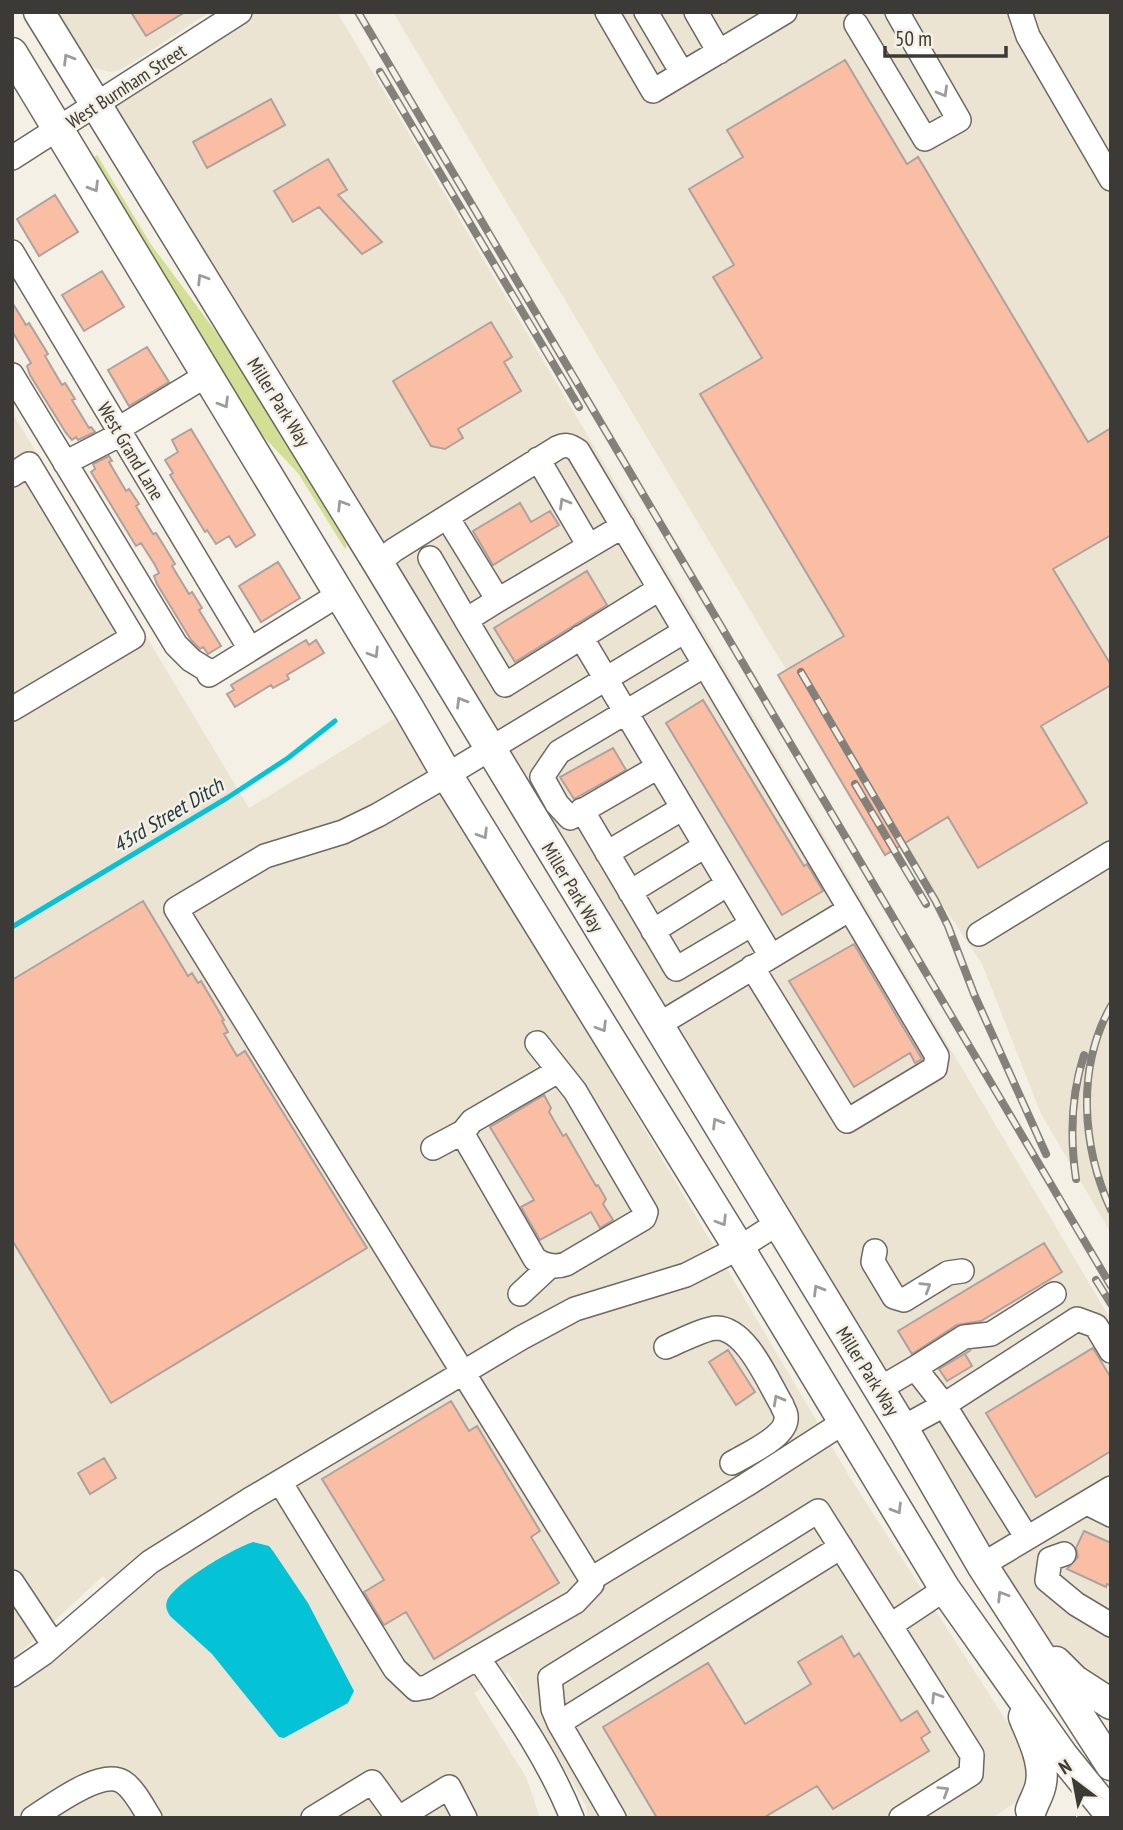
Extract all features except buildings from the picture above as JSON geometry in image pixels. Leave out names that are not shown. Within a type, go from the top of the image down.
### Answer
[{"type":"main road","name":"Miller Park Way","points":[[39,12],[378,563],[902,1428],[982,1565],[1110,1761]]},
{"type":"main road","points":[[12,53],[447,775],[739,1248],[945,1589],[1063,1756],[1082,1777],[1101,1809]]},
{"type":"main road","points":[[338,595],[378,563]]},
{"type":"main road","points":[[945,1589],[982,1565]]},
{"type":"main road","points":[[1021,1627],[1074,1680],[1111,1704]]},
{"type":"main road","points":[[1008,1678],[1035,1744],[1042,1774],[1041,1785],[1025,1814]]},
{"type":"main road","points":[[1025,1814],[1110,1761]]},
{"type":"street","name":"West Burnham Street","points":[[12,159],[240,12]]},
{"type":"street","points":[[607,12],[653,90],[719,52],[757,19],[785,12]]},
{"type":"street","points":[[646,12],[682,74]]},
{"type":"street","points":[[696,12],[719,52]]},
{"type":"street","points":[[856,24],[925,139],[959,120],[897,12]]},
{"type":"street","points":[[1020,12],[1028,36],[1111,179]]},
{"type":"street","name":"West Grand Lane","points":[[12,253],[250,649]]},
{"type":"street","points":[[12,375],[176,645],[211,674],[338,595]]},
{"type":"street","points":[[65,463],[206,375]]},
{"type":"street","points":[[378,563],[394,550],[538,459],[566,445],[578,451],[937,1056],[935,1068],[847,1121],[762,962],[752,924],[682,807],[630,747],[617,719],[606,680],[581,638]]},
{"type":"street","points":[[538,459],[589,546]]},
{"type":"street","points":[[12,475],[29,464],[133,637],[12,709]]},
{"type":"street","points":[[447,517],[498,600]]},
{"type":"street","points":[[466,620],[623,526]]},
{"type":"street","points":[[430,558],[505,684],[659,589]]},
{"type":"street","points":[[280,1482],[395,1669],[416,1689],[427,1687],[575,1602],[592,1584],[176,909],[265,856],[343,832],[447,775],[685,631]]},
{"type":"street","points":[[651,771],[570,818],[557,804],[541,777],[559,752],[705,665]]},
{"type":"street","points":[[607,853],[682,807]]},
{"type":"street","points":[[582,810],[676,969],[752,924]]},
{"type":"street","points":[[630,892],[705,846]]},
{"type":"street","points":[[979,934],[1111,853]]},
{"type":"street","points":[[653,931],[728,884]]},
{"type":"street","points":[[657,1024],[850,909]]},
{"type":"street","points":[[464,1132],[535,1259],[550,1266],[566,1264],[643,1218],[646,1212],[575,1091],[537,1043]]},
{"type":"street","points":[[433,1148],[464,1132],[472,1121],[558,1071]]},
{"type":"street","points":[[12,1675],[150,1562],[521,1338],[575,1309],[686,1275],[739,1248],[777,1224]]},
{"type":"street","points":[[876,1251],[873,1262],[894,1297],[904,1300],[948,1273],[962,1271]]},
{"type":"street","points":[[520,1294],[550,1266]]},
{"type":"street","points":[[878,1389],[964,1337],[991,1334],[1054,1294]]},
{"type":"street","points":[[902,1428],[944,1405],[1077,1319],[1096,1326],[1111,1351]]},
{"type":"street","points":[[666,1347],[715,1328],[729,1331],[743,1339],[782,1405],[786,1416],[784,1429],[732,1463]]},
{"type":"street","points":[[915,1368],[944,1405],[1027,1538]]},
{"type":"street","points":[[591,1579],[844,1422]]},
{"type":"street","points":[[982,1565],[1111,1488]]},
{"type":"street","points":[[1087,1503],[1111,1515]]},
{"type":"street","points":[[614,1818],[559,1723],[553,1709],[550,1678],[818,1511],[972,1755],[971,1774],[901,1818]]},
{"type":"street","points":[[559,1723],[841,1547]]},
{"type":"street","points":[[1064,1554],[1050,1559],[1047,1580],[1076,1604],[1111,1625]]},
{"type":"street","points":[[12,1581],[53,1644]]},
{"type":"street","points":[[891,1625],[945,1589]]},
{"type":"street","points":[[478,1658],[530,1734],[562,1793],[572,1818]]},
{"type":"street","points":[[33,1818],[87,1785],[107,1778],[122,1782],[150,1818]]},
{"type":"street","points":[[313,1818],[372,1782],[398,1818],[449,1787],[466,1818]]},
{"type":"shaded area","points":[[54,12],[210,12],[132,63],[120,70],[109,72],[89,66]]},
{"type":"shaded area","points":[[239,12],[337,12],[1111,1320],[1111,1704],[1021,1627],[96,106]]},
{"type":"shaded area","points":[[393,12],[1111,12],[1111,1233],[1041,1114],[982,964],[777,655]]},
{"type":"shaded area","points":[[12,412],[249,808],[400,715],[851,1479],[1018,1739],[1032,1777],[1016,1802],[992,1818],[588,1818],[586,1806],[508,1672],[474,1693],[526,1777],[540,1818],[12,1818],[12,1687],[39,1668],[116,1596],[103,1576],[12,1660]]},
{"type":"green space","points":[[97,155],[150,243],[225,344],[344,539],[347,546],[345,549],[298,473],[259,432],[93,158]]},
{"type":"water","points":[[253,1542],[269,1546],[273,1551],[308,1603],[354,1691],[348,1703],[284,1738],[279,1737],[212,1654],[170,1616],[166,1607],[172,1594],[192,1576]]},
{"type":"waterway","name":"43rd Street Ditch","points":[[12,927],[227,798],[288,758],[335,721]]},
{"type":"railway","points":[[358,12],[1111,1286]]},
{"type":"railway","points":[[380,72],[579,407]]},
{"type":"railway","points":[[801,672],[935,900],[1046,1154]]},
{"type":"railway","points":[[855,784],[926,904]]},
{"type":"railway","points":[[1111,1006],[1092,1055],[1087,1108],[1094,1160],[1111,1210]]},
{"type":"railway","points":[[1076,1179],[1073,1117],[1076,1085],[1084,1055]]},
{"type":"railway","points":[[1096,1280],[1111,1304]]}]
